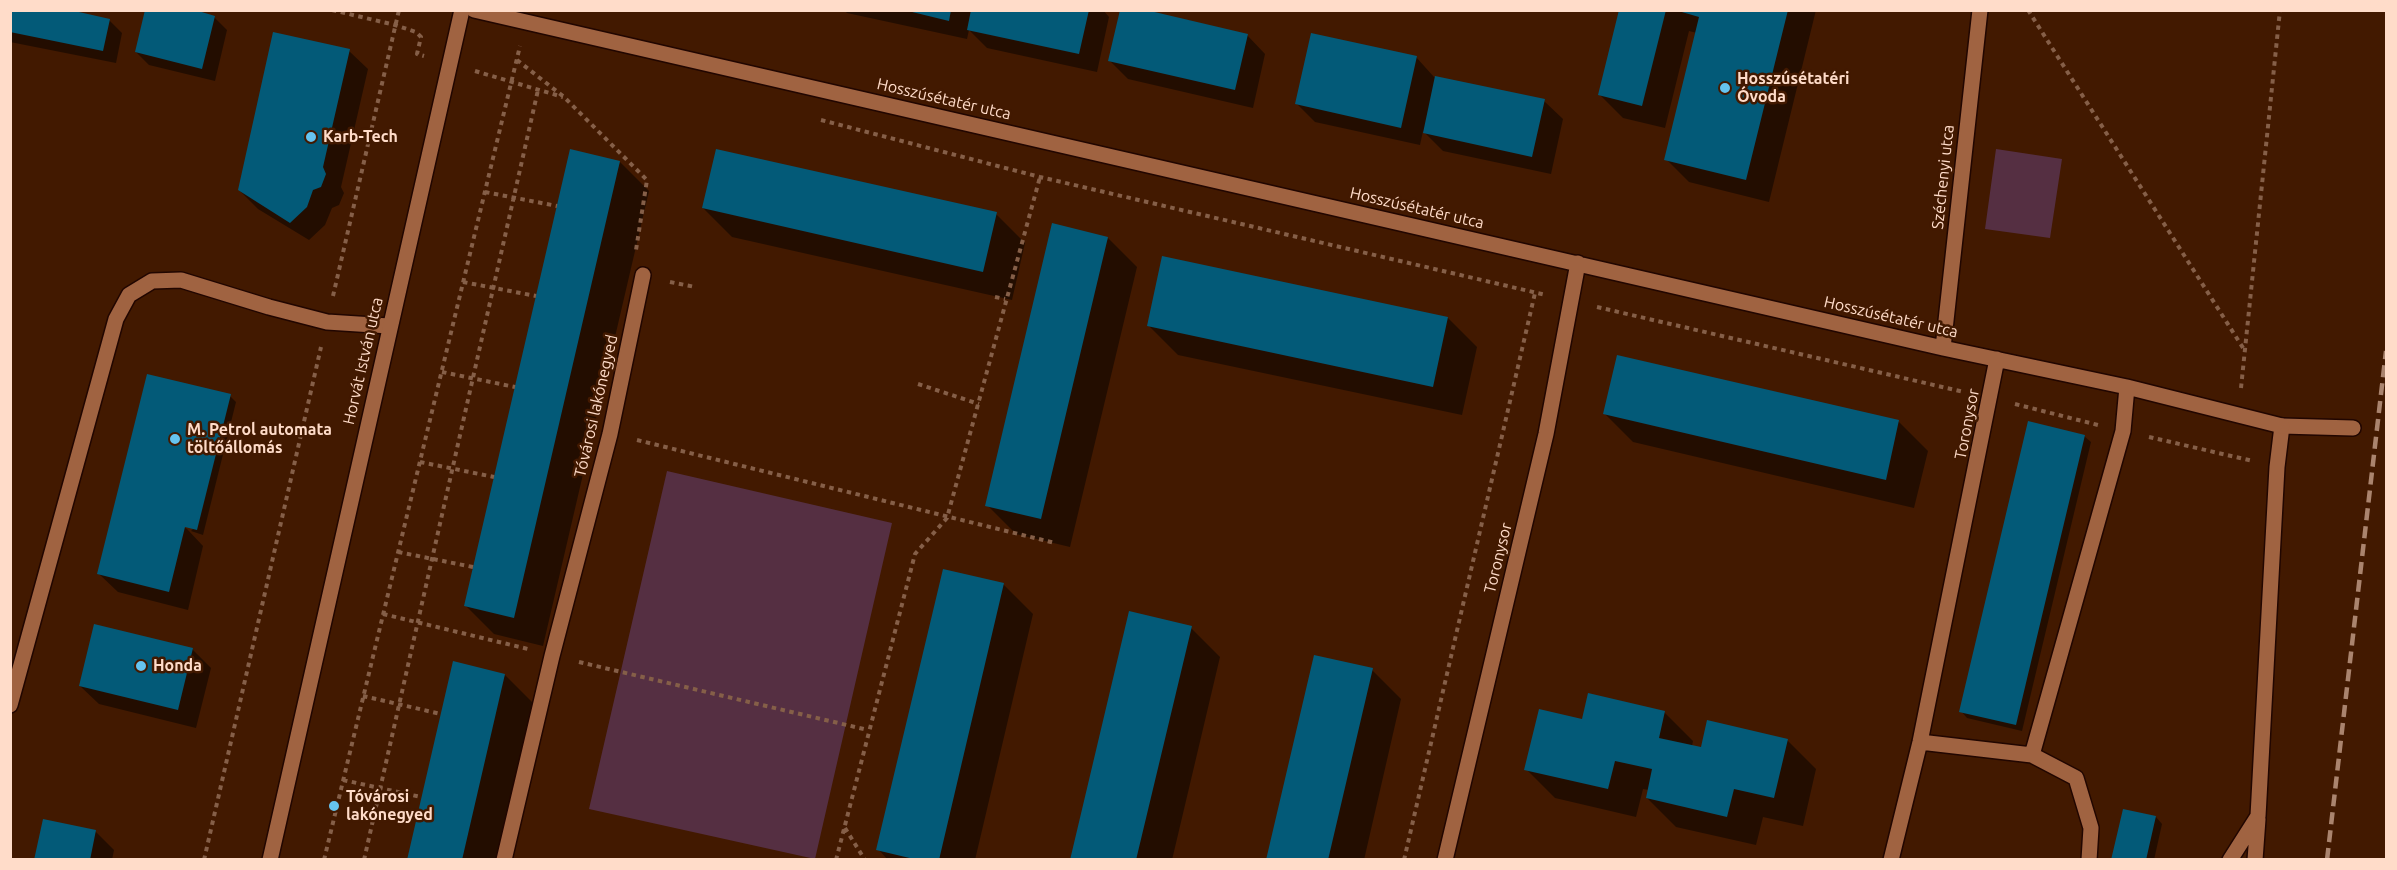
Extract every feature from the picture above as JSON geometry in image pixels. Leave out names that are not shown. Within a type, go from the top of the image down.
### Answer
[{"type":"street","name":"Horvát István utca","points":[[270,860],[462,10]]},
{"type":"street","name":"Hosszúsétatér utca","points":[[474,10],[1943,348],[2127,387],[2282,426],[2353,428]]},
{"type":"street","name":"Széchenyi utca","points":[[1943,348],[1980,10]]},
{"type":"street","name":"Toronysor","points":[[1445,860],[1546,434],[1578,263]]},
{"type":"street","name":"Tóvárosi lakónegyed","points":[[504,860],[552,656],[609,434],[643,275]]},
{"type":"street","points":[[10,705],[116,319],[129,296],[152,280],[181,279],[269,307],[327,322],[389,326]]},
{"type":"street","name":"Toronysor","points":[[1891,860],[1920,742],[1997,360]]},
{"type":"street","points":[[2032,755],[2123,431],[2127,387]]},
{"type":"street","points":[[2256,860],[2277,467],[2282,426]]},
{"type":"street","points":[[1920,742],[2032,755],[2076,778],[2091,828],[2089,860]]},
{"type":"street","points":[[2230,860],[2258,816]]},
{"type":"path","points":[[332,10],[417,32],[421,37],[417,54],[564,97]]},
{"type":"path","points":[[204,860],[399,10]]},
{"type":"path","points":[[2028,10],[2245,351]]},
{"type":"path","points":[[2238,416],[2280,10]]},
{"type":"path","points":[[324,860],[526,21]]},
{"type":"path","points":[[517,60],[564,97],[647,180],[634,261]]},
{"type":"path","points":[[364,860],[538,90]]},
{"type":"path","points":[[812,118],[1040,177],[1535,292],[1404,860]]},
{"type":"path","points":[[836,860],[915,554],[947,518],[1040,177]]},
{"type":"path","points":[[485,192],[557,206]]},
{"type":"path","points":[[666,281],[695,288]]},
{"type":"path","points":[[463,282],[536,296]]},
{"type":"path","points":[[995,297],[1005,299]]},
{"type":"path","points":[[1571,301],[1991,398]]},
{"type":"path","points":[[442,372],[515,387]]},
{"type":"path","points":[[918,384],[979,404]]},
{"type":"path","points":[[609,434],[1054,543]]},
{"type":"path","points":[[420,462],[494,477]]},
{"type":"path","points":[[398,552],[473,567]]},
{"type":"path","points":[[383,614],[868,730]]},
{"type":"path","points":[[363,696],[441,714]]},
{"type":"path","points":[[343,780],[422,797]]},
{"type":"path","points":[[844,827],[865,860]]},
{"type":"shaded area","points":[[1996,149],[2062,159],[2050,238],[1985,229]]},
{"type":"shaded area","points":[[667,471],[892,523],[815,859],[589,809]]},
{"type":"building","points":[[10,10],[70,10],[110,19],[103,51],[10,32]]},
{"type":"building","points":[[145,10],[195,10],[215,16],[202,69],[135,52]]},
{"type":"building","points":[[904,10],[951,10],[949,21]]},
{"type":"building","points":[[971,10],[1089,10],[1079,54],[967,30]]},
{"type":"building","points":[[1120,10],[1146,10],[1248,34],[1235,90],[1108,61]]},
{"type":"building","points":[[1619,10],[1666,10],[1642,106],[1598,95]]},
{"type":"building","name":"Hosszúsétatéri Óvoda","points":[[1675,10],[1788,10],[1746,180],[1664,160],[1699,17]]},
{"type":"building","points":[[273,32],[350,49],[323,167],[326,174],[321,187],[313,190],[307,207],[290,223],[238,190]]},
{"type":"building","points":[[1311,33],[1417,56],[1401,128],[1295,104]]},
{"type":"building","points":[[1435,76],[1545,99],[1532,157],[1423,133]]},
{"type":"building","points":[[570,149],[620,161],[514,618],[464,606]]},
{"type":"building","points":[[716,149],[997,212],[983,272],[702,208]]},
{"type":"building","points":[[1052,223],[1108,237],[1041,519],[985,506]]},
{"type":"building","points":[[1162,256],[1448,317],[1433,387],[1147,326]]},
{"type":"building","points":[[1617,355],[1899,420],[1886,480],[1603,414]]},
{"type":"building","name":"M. Petrol automata töltőállomás","points":[[147,374],[231,394],[197,530],[185,527],[169,592],[97,574]]},
{"type":"building","points":[[2028,421],[2085,435],[2016,725],[1959,712]]},
{"type":"building","points":[[943,569],[1004,583],[939,860],[918,860],[876,850]]},
{"type":"building","points":[[1129,611],[1192,626],[1136,860],[1070,860]]},
{"type":"building","points":[[94,624],[193,648],[178,710],[79,686]]},
{"type":"building","points":[[1314,655],[1373,668],[1328,860],[1266,860]]},
{"type":"building","points":[[453,661],[505,674],[462,860],[407,860]]},
{"type":"building","points":[[1588,693],[1665,711],[1659,738],[1701,747],[1707,720],[1788,739],[1774,798],[1734,789],[1727,817],[1646,798],[1652,769],[1615,761],[1608,789],[1524,770],[1539,709],[1582,719]]},
{"type":"building","points":[[2123,809],[2156,816],[2146,860],[2111,860]]},
{"type":"building","points":[[43,819],[96,830],[90,860],[34,860]]},
{"type":"railway","points":[[2327,860],[2386,351]]},
{"type":"place","name":"Hosszúsétatéri Óvoda","points":[[1725,88]]},
{"type":"place","name":"Karb-Tech","points":[[311,137]]},
{"type":"place","name":"M. Petrol automata töltőállomás","points":[[175,439]]},
{"type":"place","name":"Honda","points":[[141,666]]},
{"type":"place","name":"Tóvárosi lakónegyed","points":[[334,806]]}]
